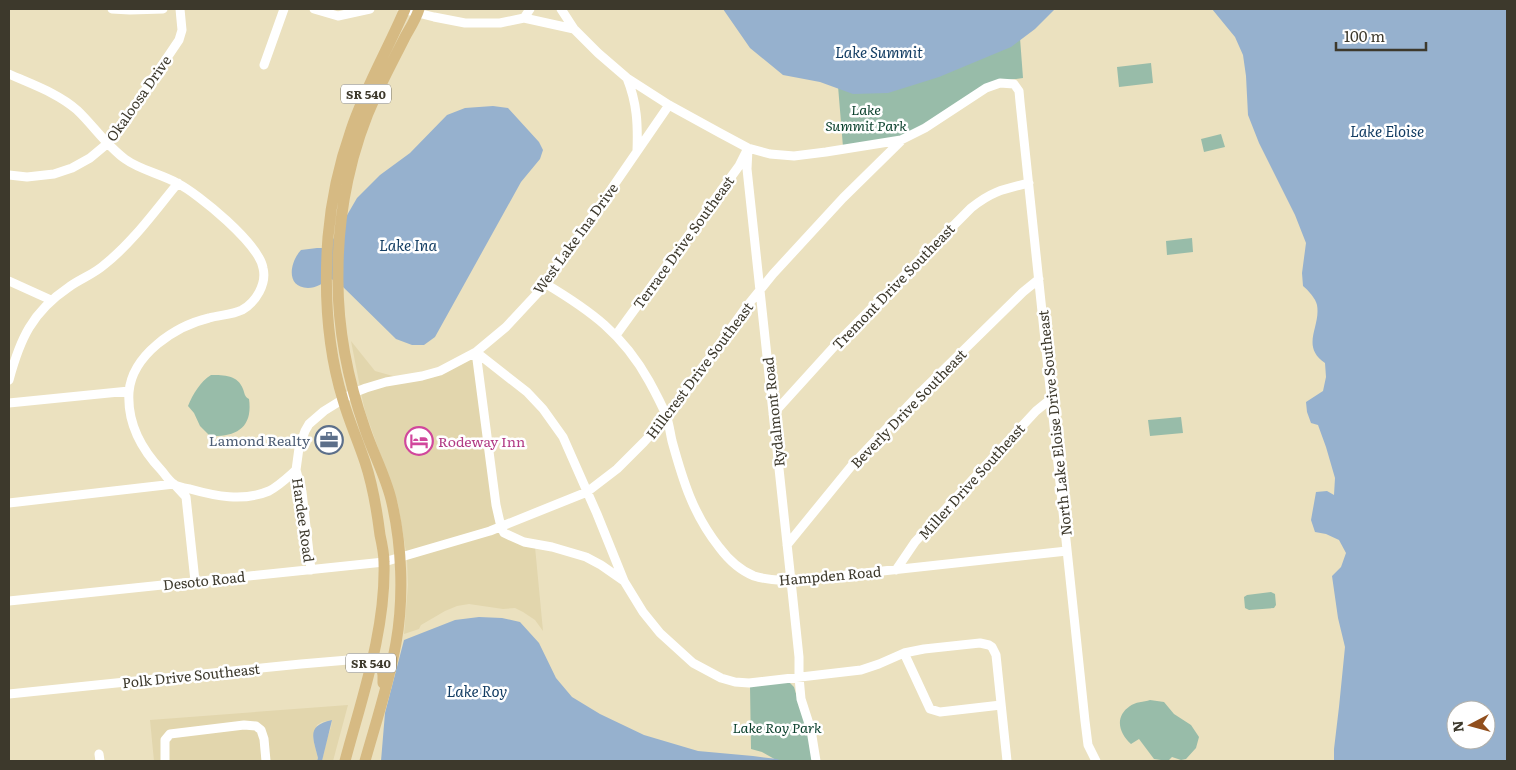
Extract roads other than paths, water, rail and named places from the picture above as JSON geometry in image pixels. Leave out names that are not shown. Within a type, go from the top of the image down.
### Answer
[{"type":"main road","name":"SR 540","points":[[342,182],[354,123],[404,9]]},
{"type":"main road","name":"SR 540","points":[[345,761],[372,658],[381,610],[384,562],[376,505],[366,465],[342,399],[334,365],[333,319],[326,276],[328,237],[331,208],[376,94],[419,10]]},
{"type":"main road","name":"SR 540","points":[[333,319],[341,339],[353,393],[391,498],[400,557],[399,617],[396,644],[365,761]]},
{"type":"main road","points":[[372,658],[381,663],[383,675],[382,702]]},
{"type":"street","points":[[112,9],[163,9]]},
{"type":"street","name":"Okaloosa Drive","points":[[9,175],[34,177],[63,171],[86,161],[108,143],[178,40],[182,30],[180,9]]},
{"type":"street","points":[[264,64],[284,9]]},
{"type":"street","points":[[314,9],[338,16],[357,10],[370,9]]},
{"type":"street","points":[[404,9],[419,10],[441,19],[472,23],[500,23],[524,18],[574,29]]},
{"type":"street","points":[[524,18],[530,9]]},
{"type":"street","points":[[561,9],[574,29],[627,78],[748,148],[770,154],[794,156],[901,140]]},
{"type":"street","points":[[9,74],[60,98],[76,109],[127,160],[178,183],[212,207],[258,254],[262,261],[264,281],[254,300],[242,310],[196,322],[165,339],[153,348],[135,368],[129,391],[131,416],[134,430],[140,443],[152,461],[186,497],[196,581]]},
{"type":"street","points":[[627,78],[634,95],[637,113],[637,151]]},
{"type":"street","name":"North Lake Eloise Drive Southeast","points":[[901,140],[925,128],[986,88],[1000,83],[1014,84],[1018,91],[1087,740],[1091,754],[1096,761]]},
{"type":"street","name":"West Lake Ina Drive","points":[[296,470],[299,448],[305,431],[309,424],[324,411],[353,393],[386,382],[431,374],[445,369],[476,352],[506,327],[546,284],[669,104]]},
{"type":"street","name":"Hillcrest Drive Southeast","points":[[400,557],[501,527],[587,492],[617,469],[666,417],[742,312],[773,274],[843,198],[901,140]]},
{"type":"street","name":"Rydalmont Road","points":[[748,148],[747,170],[799,657],[801,699],[816,761]]},
{"type":"street","name":"Terrace Drive Southeast","points":[[616,335],[738,166],[748,148]]},
{"type":"street","points":[[9,380],[23,338],[35,318],[51,300],[70,285],[97,271],[106,264],[148,220],[178,183]]},
{"type":"street","name":"Tremont Drive Southeast","points":[[773,414],[841,339],[971,208],[997,191],[1029,183]]},
{"type":"street","name":"Beverly Drive Southeast","points":[[787,546],[853,464],[879,436],[1023,292],[1039,279]]},
{"type":"street","points":[[9,281],[51,300]]},
{"type":"street","name":"Hampden Road","points":[[546,284],[600,320],[616,335],[645,375],[666,417],[690,499],[712,539],[741,569],[761,578],[791,581],[1067,551]]},
{"type":"street","points":[[476,352],[527,392],[543,409],[564,437],[624,581],[654,628],[686,657],[707,672],[721,678],[745,683],[768,682],[861,670],[904,653],[924,649],[980,643],[989,645],[996,655],[1007,761]]},
{"type":"street","points":[[476,352],[496,505],[504,533],[517,540],[552,547],[586,557],[624,581]]},
{"type":"street","points":[[9,403],[129,391]]},
{"type":"street","name":"Miller Drive Southeast","points":[[896,570],[916,542],[1031,416],[1052,398]]},
{"type":"street","points":[[9,503],[174,484],[218,496],[251,496],[273,488],[296,470]]},
{"type":"street","name":"Hardee Road","points":[[296,470],[302,492],[311,570]]},
{"type":"street","name":"Desoto Road","points":[[9,601],[384,562],[400,557]]},
{"type":"street","points":[[904,653],[930,710],[940,712],[1001,705]]},
{"type":"street","name":"Polk Drive Southeast","points":[[9,694],[372,658]]},
{"type":"street","points":[[166,761],[164,740],[170,734],[244,725],[256,726],[261,730],[264,739],[266,761]]},
{"type":"water","name":"Lake Summit","points":[[723,9],[1055,9],[1035,29],[1011,47],[939,77],[888,93],[853,94],[820,82],[783,75],[750,48]]},
{"type":"water","name":"Lake Eloise","points":[[1212,9],[1507,9],[1507,761],[1334,761],[1345,647],[1338,618],[1332,576],[1341,567],[1346,553],[1339,540],[1326,534],[1315,532],[1311,520],[1316,492],[1327,491],[1334,495],[1335,478],[1318,425],[1311,423],[1306,402],[1323,391],[1326,377],[1325,363],[1318,357],[1313,343],[1317,305],[1312,295],[1303,286],[1302,273],[1306,243],[1295,215],[1259,143],[1248,115],[1243,55],[1235,37]]},
{"type":"water","name":"Lake Ina","points":[[493,106],[508,108],[539,142],[543,150],[540,159],[521,182],[435,337],[424,345],[412,345],[396,339],[338,282],[331,279],[311,288],[301,287],[296,283],[293,279],[292,267],[297,255],[301,250],[328,248],[357,198],[380,175],[410,153],[447,115],[465,108]]},
{"type":"water","name":"Lake Roy","points":[[479,617],[502,618],[520,622],[539,643],[556,678],[572,697],[600,714],[644,735],[698,751],[753,756],[782,761],[381,761],[385,713],[404,640],[455,620]]},
{"type":"water","points":[[332,720],[322,761],[317,761],[313,733],[318,726]]},
{"type":"place","name":"Lamond Realty","points":[[329,440]]},
{"type":"place","name":"Rodeway Inn","points":[[419,441]]},
{"type":"park label","name":"Lake Summit Park","points":[[866,118]]},
{"type":"park label","name":"Lake Roy Park","points":[[777,727]]}]
